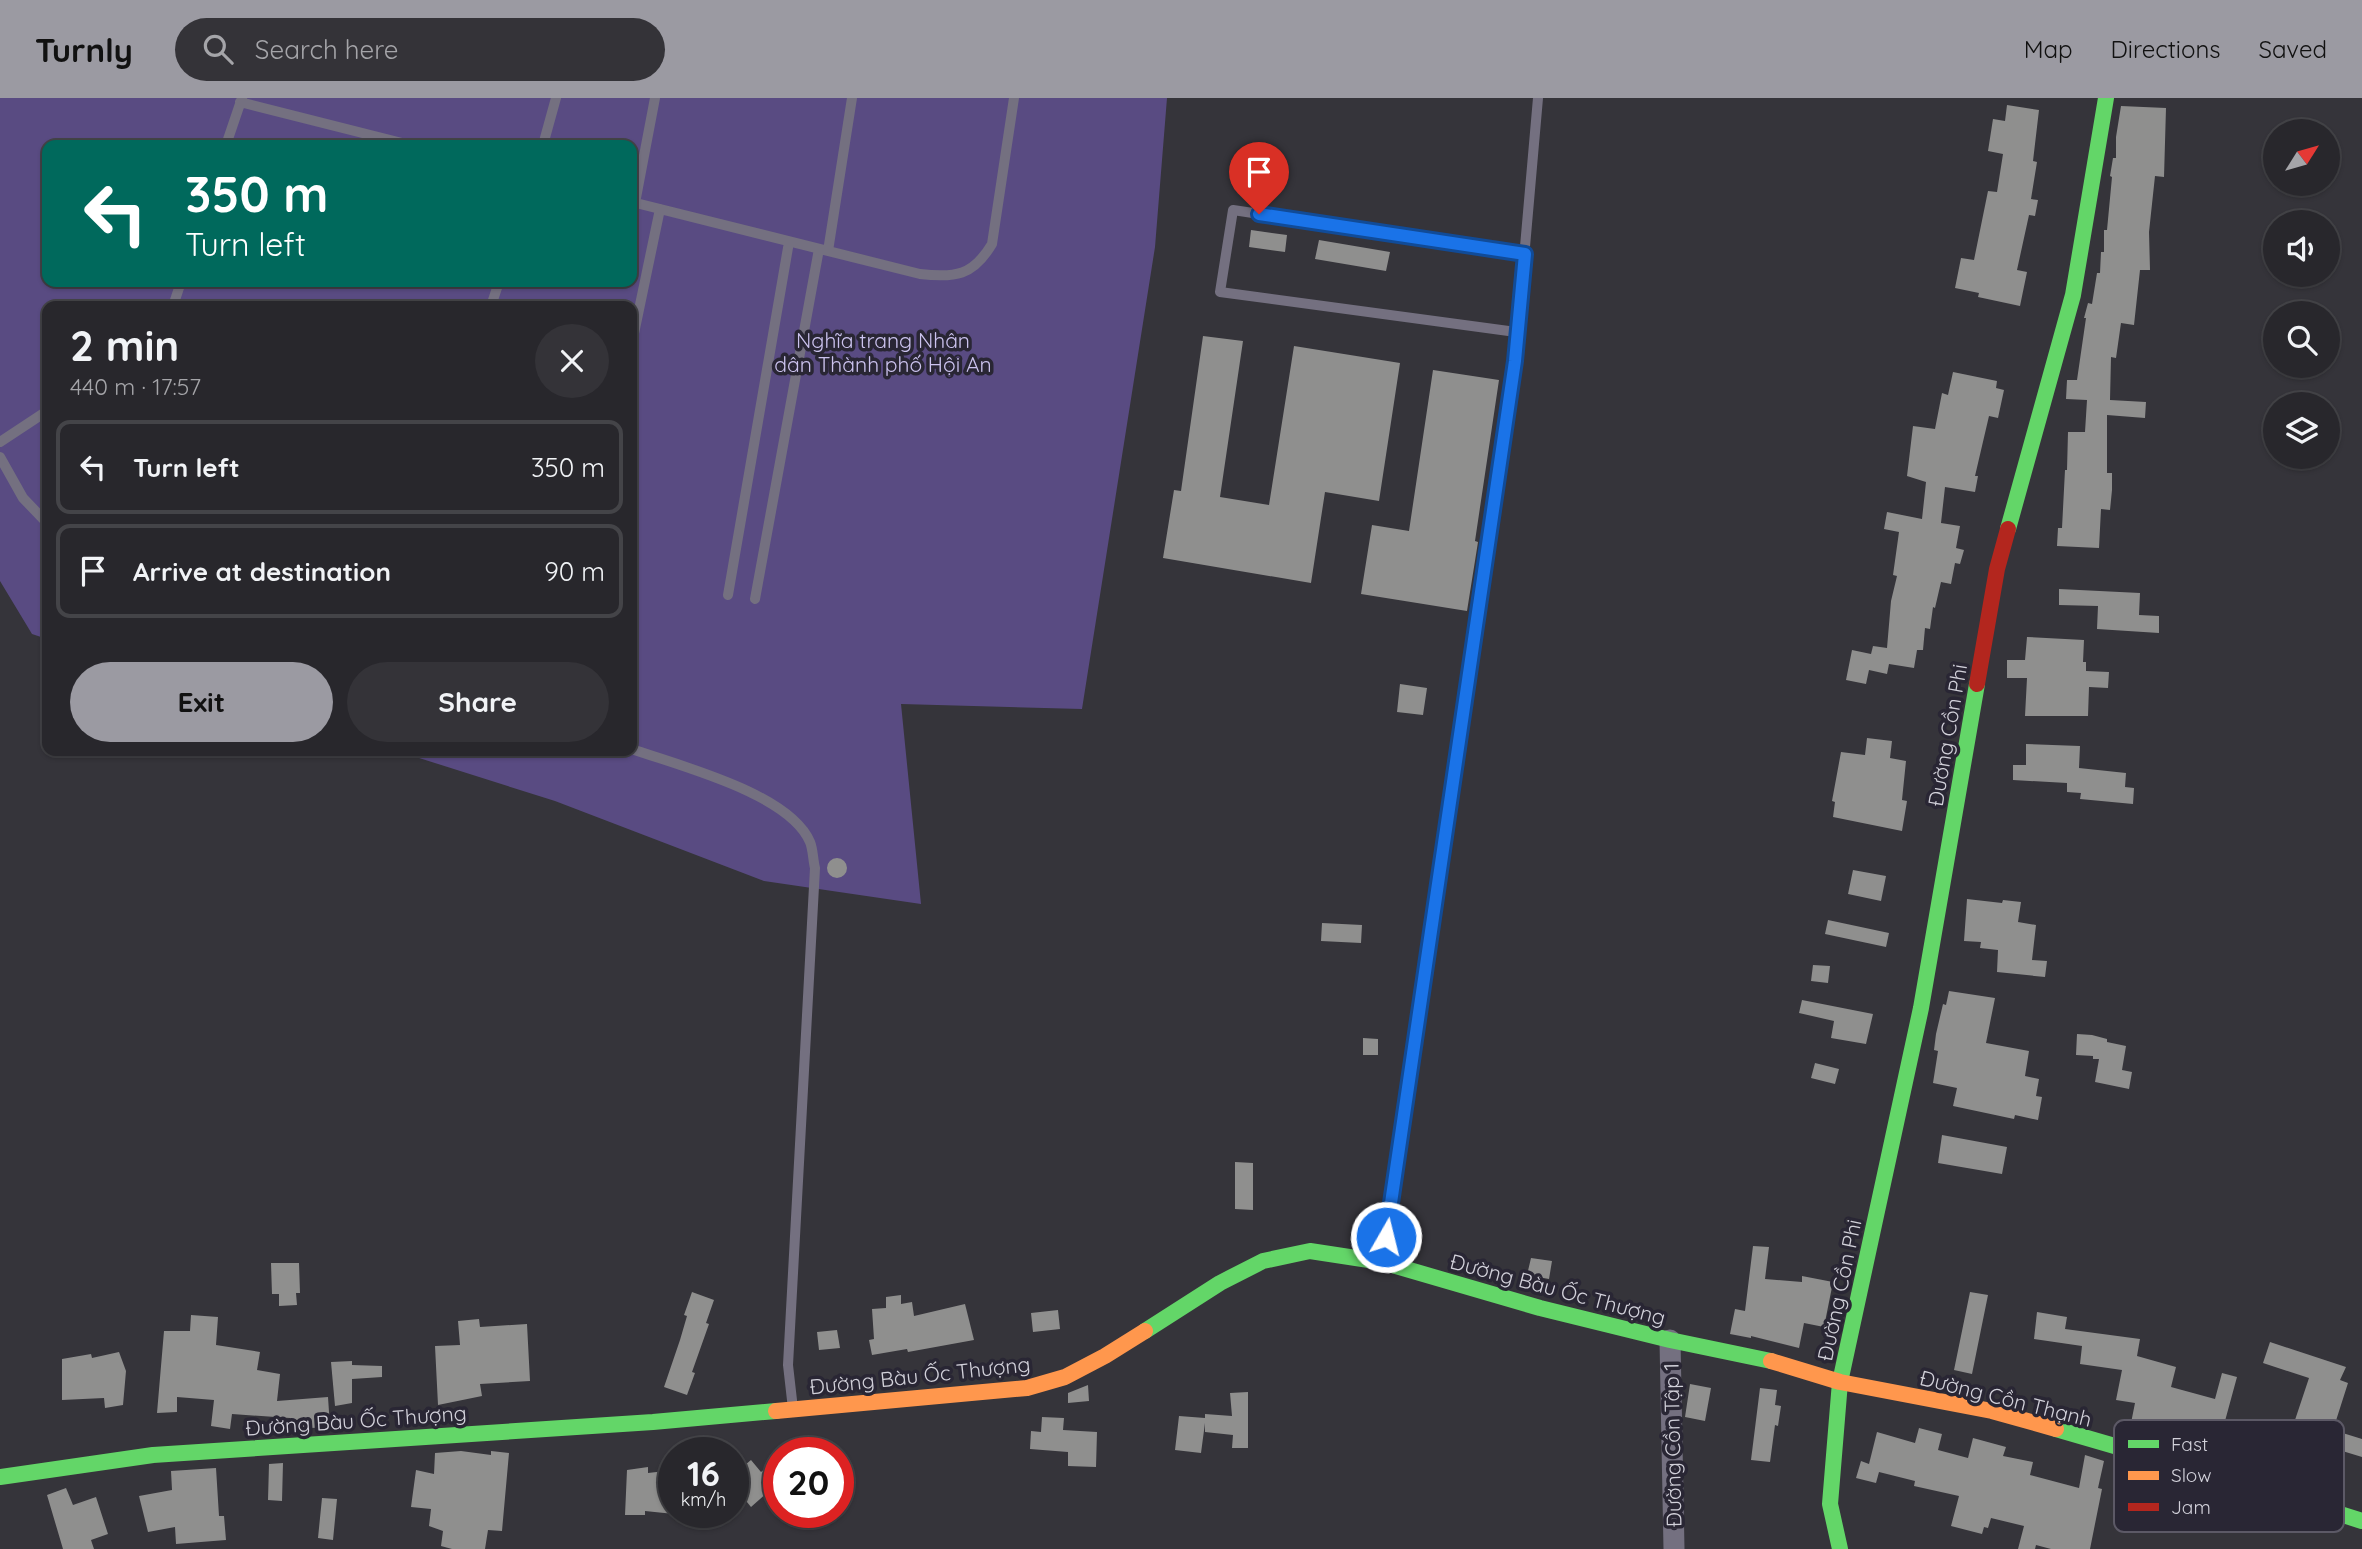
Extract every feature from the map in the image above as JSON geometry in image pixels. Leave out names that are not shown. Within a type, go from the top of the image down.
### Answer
[{"type":"street","name":"Đường Cồn Phi","points":[[1840,1549],[1830,1504],[1840,1382],[1921,1008],[1997,569],[2073,295],[2106,98]]},
{"type":"street","name":"Đường Bàu Ốc Thượng","points":[[0,1477],[153,1455],[653,1422],[1027,1388],[1065,1377],[1105,1356],[1220,1283],[1263,1261],[1310,1251],[1382,1262],[1540,1308],[1774,1362],[1840,1382]]},
{"type":"street","name":"Đường Cồn Tập 1","points":[[1670,1340],[1674,1549]]},
{"type":"street","name":"Đường Cồn Thạnh","points":[[1840,1382],[1992,1411],[2114,1446]]},
{"type":"street","name":"Đường Cồn Thạnh","points":[[2344,1515],[2362,1521]]},
{"type":"lane","points":[[544,140],[556,98]]},
{"type":"lane","points":[[637,187],[655,98]]},
{"type":"lane","points":[[755,599],[852,98]]},
{"type":"lane","points":[[637,203],[920,274],[948,277],[968,271],[982,260],[992,244],[1014,98]]},
{"type":"lane","points":[[1382,1262],[1513,374],[1538,98]]},
{"type":"lane","points":[[228,140],[241,100],[376,140]]},
{"type":"lane","points":[[637,319],[660,209]]},
{"type":"lane","points":[[1516,332],[1220,292],[1233,210],[1525,254]]},
{"type":"lane","points":[[728,594],[789,242]]},
{"type":"lane","points":[[0,442],[42,414]]},
{"type":"lane","points":[[0,457],[23,498],[42,518]]},
{"type":"lane","points":[[637,751],[750,792],[785,811],[810,842],[815,868],[788,1365],[793,1410]]},
{"type":"green space","name":"Nghĩa trang Nhân dân Thành phố Hội An","points":[[0,98],[1167,98],[1155,247],[1082,709],[901,704],[921,904],[764,881],[555,801],[413,756],[637,756],[637,301],[42,301],[42,637],[32,634],[0,581]]},
{"type":"building","points":[[2007,105],[2039,110],[2033,161],[2037,162],[2031,199],[2038,200],[2035,216],[2029,215],[2017,270],[2027,272],[2020,306],[1978,297],[1979,293],[1955,288],[1961,258],[1974,260],[1988,191],[1997,192],[2003,154],[1988,151],[1993,119],[2005,121]]},
{"type":"building","points":[[2121,106],[2166,108],[2164,177],[2155,176],[2149,232],[2150,270],[2140,270],[2134,325],[2121,323],[2116,358],[2111,357],[2110,400],[2146,402],[2145,418],[2107,415],[2107,473],[2112,473],[2112,490],[2110,510],[2101,509],[2099,548],[2057,546],[2058,528],[2062,528],[2068,432],[2085,432],[2087,400],[2066,399],[2067,380],[2077,380],[2084,318],[2088,303],[2092,304],[2097,273],[2100,273],[2104,230],[2107,230],[2110,176],[2113,158],[2116,158]]},
{"type":"building","points":[[1251,230],[1287,235],[1285,252],[1249,247]]},
{"type":"building","points":[[1319,240],[1390,252],[1386,271],[1315,259]]},
{"type":"building","points":[[1203,336],[1243,341],[1220,497],[1269,505],[1294,346],[1400,363],[1379,501],[1325,492],[1311,583],[1163,558],[1174,490],[1181,491]]},
{"type":"building","points":[[1433,370],[1499,380],[1467,611],[1361,594],[1372,525],[1409,531]]},
{"type":"building","points":[[1953,372],[1997,381],[1996,388],[2004,390],[1998,418],[1989,416],[1975,476],[1978,476],[1975,492],[1945,487],[1941,523],[1960,526],[1956,548],[1964,550],[1960,564],[1955,563],[1951,584],[1941,582],[1930,629],[1925,628],[1923,650],[1917,650],[1914,668],[1889,664],[1887,674],[1869,670],[1866,684],[1846,680],[1852,650],[1871,654],[1873,646],[1887,648],[1891,601],[1897,576],[1893,575],[1899,532],[1884,529],[1887,512],[1922,519],[1926,482],[1907,476],[1913,426],[1935,429],[1942,393],[1948,395]]},
{"type":"building","points":[[2059,589],[2140,593],[2139,615],[2159,616],[2159,633],[2097,629],[2098,606],[2059,605]]},
{"type":"building","points":[[2027,637],[2084,640],[2083,662],[2086,662],[2086,671],[2109,672],[2108,688],[2089,687],[2088,716],[2025,716],[2027,678],[2007,678],[2007,660],[2025,660]]},
{"type":"building","points":[[1400,684],[1427,688],[1423,715],[1397,712]]},
{"type":"building","points":[[1867,738],[1892,741],[1890,758],[1906,761],[1902,800],[1907,801],[1902,831],[1833,817],[1835,802],[1832,801],[1841,752],[1865,755]]},
{"type":"building","points":[[2026,744],[2080,746],[2079,768],[2126,773],[2125,787],[2134,788],[2133,804],[2080,799],[2081,793],[2067,792],[2067,783],[2013,780],[2013,765],[2026,765]]},
{"type":"building","points":[[833,858],[841,858],[847,868],[841,878],[833,878],[827,872],[827,864]]},
{"type":"building","points":[[1853,870],[1886,876],[1881,901],[1848,894]]},
{"type":"building","points":[[1967,899],[2021,902],[2018,922],[2036,925],[2032,960],[2047,961],[2045,977],[1997,972],[1998,950],[1980,948],[1981,942],[1964,941]]},
{"type":"building","points":[[1828,920],[1889,933],[1886,947],[1825,934]]},
{"type":"building","points":[[1322,923],[1362,925],[1361,943],[1321,941]]},
{"type":"building","points":[[1813,965],[1830,966],[1828,983],[1811,981]]},
{"type":"building","points":[[1949,991],[1995,998],[1986,1043],[2029,1051],[2025,1076],[2039,1079],[2036,1096],[2042,1097],[2038,1120],[2015,1115],[2014,1119],[1953,1106],[1957,1088],[1933,1083],[1938,1051],[1934,1050],[1936,1034]]},
{"type":"building","points":[[1802,1000],[1873,1014],[1866,1044],[1831,1038],[1834,1021],[1799,1013]]},
{"type":"building","points":[[2077,1034],[2092,1035],[2126,1046],[2122,1070],[2132,1072],[2129,1089],[2095,1082],[2099,1059],[2076,1055]]},
{"type":"building","points":[[1363,1038],[1378,1039],[1378,1055],[1363,1055]]},
{"type":"building","points":[[1815,1063],[1839,1069],[1835,1084],[1811,1078]]},
{"type":"building","points":[[1942,1135],[2007,1147],[2002,1174],[1938,1163]]},
{"type":"building","points":[[1235,1162],[1253,1163],[1253,1210],[1235,1209]]},
{"type":"building","points":[[1753,1246],[1769,1247],[1765,1279],[1802,1282],[1802,1276],[1833,1282],[1824,1327],[1804,1323],[1799,1348],[1751,1336],[1730,1334],[1735,1309],[1745,1311]]},
{"type":"building","points":[[1531,1258],[1552,1261],[1549,1279],[1527,1275]]},
{"type":"building","points":[[271,1263],[299,1263],[300,1293],[296,1293],[297,1305],[279,1306],[279,1294],[272,1294]]},
{"type":"building","points":[[692,1292],[714,1300],[687,1395],[664,1387]]},
{"type":"building","points":[[1970,1292],[1988,1295],[1972,1374],[1954,1370]]},
{"type":"building","points":[[901,1295],[901,1304],[912,1302],[914,1316],[965,1304],[974,1340],[908,1352],[907,1349],[872,1355],[869,1340],[874,1339],[872,1309],[886,1308],[886,1297]]},
{"type":"building","points":[[1058,1310],[1060,1329],[1033,1332],[1031,1313]]},
{"type":"building","points":[[2037,1312],[2067,1317],[2065,1329],[2140,1339],[2137,1356],[2176,1367],[2171,1387],[2215,1399],[2222,1373],[2237,1377],[2225,1420],[2132,1420],[2135,1403],[2116,1400],[2122,1370],[2080,1364],[2082,1346],[2034,1339]]},
{"type":"building","points":[[191,1315],[218,1317],[216,1345],[260,1352],[257,1370],[280,1374],[277,1401],[328,1397],[330,1427],[291,1429],[290,1418],[232,1414],[230,1429],[211,1426],[214,1400],[177,1397],[177,1412],[157,1413],[164,1331],[190,1331]]},
{"type":"building","points":[[479,1319],[480,1327],[527,1324],[530,1381],[480,1384],[482,1396],[438,1405],[435,1346],[460,1345],[458,1321]]},
{"type":"building","points":[[837,1330],[840,1348],[819,1350],[817,1332]]},
{"type":"building","points":[[2270,1342],[2346,1367],[2340,1380],[2348,1383],[2336,1420],[2295,1420],[2309,1378],[2263,1363]]},
{"type":"building","points":[[119,1352],[126,1371],[123,1405],[105,1408],[104,1398],[62,1400],[62,1359],[91,1354],[92,1358]]},
{"type":"building","points":[[352,1361],[352,1365],[382,1366],[382,1377],[352,1379],[352,1403],[335,1406],[331,1362]]},
{"type":"building","points":[[1690,1384],[1711,1388],[1705,1421],[1685,1417]]},
{"type":"building","points":[[1088,1385],[1089,1401],[1068,1403],[1068,1393]]},
{"type":"building","points":[[1760,1388],[1777,1390],[1775,1405],[1781,1406],[1778,1426],[1775,1425],[1770,1462],[1751,1460]]},
{"type":"building","points":[[1248,1392],[1248,1448],[1232,1448],[1233,1435],[1205,1432],[1205,1423],[1201,1453],[1175,1450],[1179,1416],[1232,1416],[1230,1393]]},
{"type":"building","points":[[1042,1417],[1064,1418],[1063,1430],[1097,1432],[1096,1467],[1068,1466],[1068,1452],[1030,1449],[1031,1431],[1041,1432]]},
{"type":"building","points":[[1919,1428],[1942,1434],[1938,1450],[1968,1458],[1973,1438],[2006,1447],[2003,1456],[2033,1462],[2030,1475],[2079,1488],[2085,1455],[2104,1461],[2098,1488],[2102,1489],[2090,1549],[2051,1549],[2036,1545],[2035,1549],[2018,1549],[2024,1526],[1991,1518],[1988,1528],[1984,1527],[1982,1534],[1951,1526],[1959,1496],[1914,1486],[1915,1481],[1879,1472],[1876,1483],[1856,1478],[1861,1461],[1869,1464],[1877,1432],[1915,1443]]},
{"type":"building","points":[[2344,1433],[2362,1439],[2362,1457],[2344,1452]]},
{"type":"building","points":[[461,1451],[491,1455],[491,1451],[509,1453],[502,1531],[488,1530],[485,1549],[452,1549],[441,1546],[443,1531],[429,1526],[431,1509],[411,1507],[416,1470],[434,1474],[435,1453]]},
{"type":"building","points":[[751,1460],[761,1472],[763,1470],[763,1496],[751,1507],[749,1505]]},
{"type":"building","points":[[283,1463],[282,1501],[268,1500],[269,1464]]},
{"type":"building","points":[[648,1467],[648,1473],[658,1472],[658,1512],[645,1511],[645,1515],[625,1515],[627,1470]]},
{"type":"building","points":[[216,1468],[219,1516],[224,1516],[226,1540],[176,1544],[175,1527],[148,1532],[139,1496],[172,1490],[171,1471]]},
{"type":"building","points":[[66,1488],[73,1505],[96,1497],[108,1534],[91,1540],[94,1549],[63,1549],[47,1495]]},
{"type":"building","points":[[322,1498],[337,1499],[333,1540],[318,1538]]},
{"type":"traffic: fast","points":[[2008,529],[2073,295],[2106,98]]},
{"type":"traffic: fast","points":[[1840,1549],[1830,1504],[1840,1382],[1921,1008],[1977,684]]},
{"type":"traffic: fast","points":[[1145,1331],[1220,1283],[1263,1261],[1310,1251],[1382,1262],[1540,1308],[1670,1340],[1771,1361]]},
{"type":"traffic: fast","points":[[0,1477],[153,1455],[653,1422],[776,1411]]},
{"type":"traffic: fast","points":[[2056,1429],[2114,1446]]},
{"type":"traffic: fast","points":[[2344,1515],[2362,1521]]},
{"type":"traffic: slow","points":[[776,1411],[1027,1388],[1065,1377],[1145,1331]]},
{"type":"traffic: slow","points":[[1771,1361],[1840,1382],[1992,1411],[2056,1429]]},
{"type":"traffic: jam","points":[[1977,684],[1997,569],[2008,529]]},
{"type":"route","points":[[1259,214],[1525,254],[1515,361],[1386,1237]]}]
